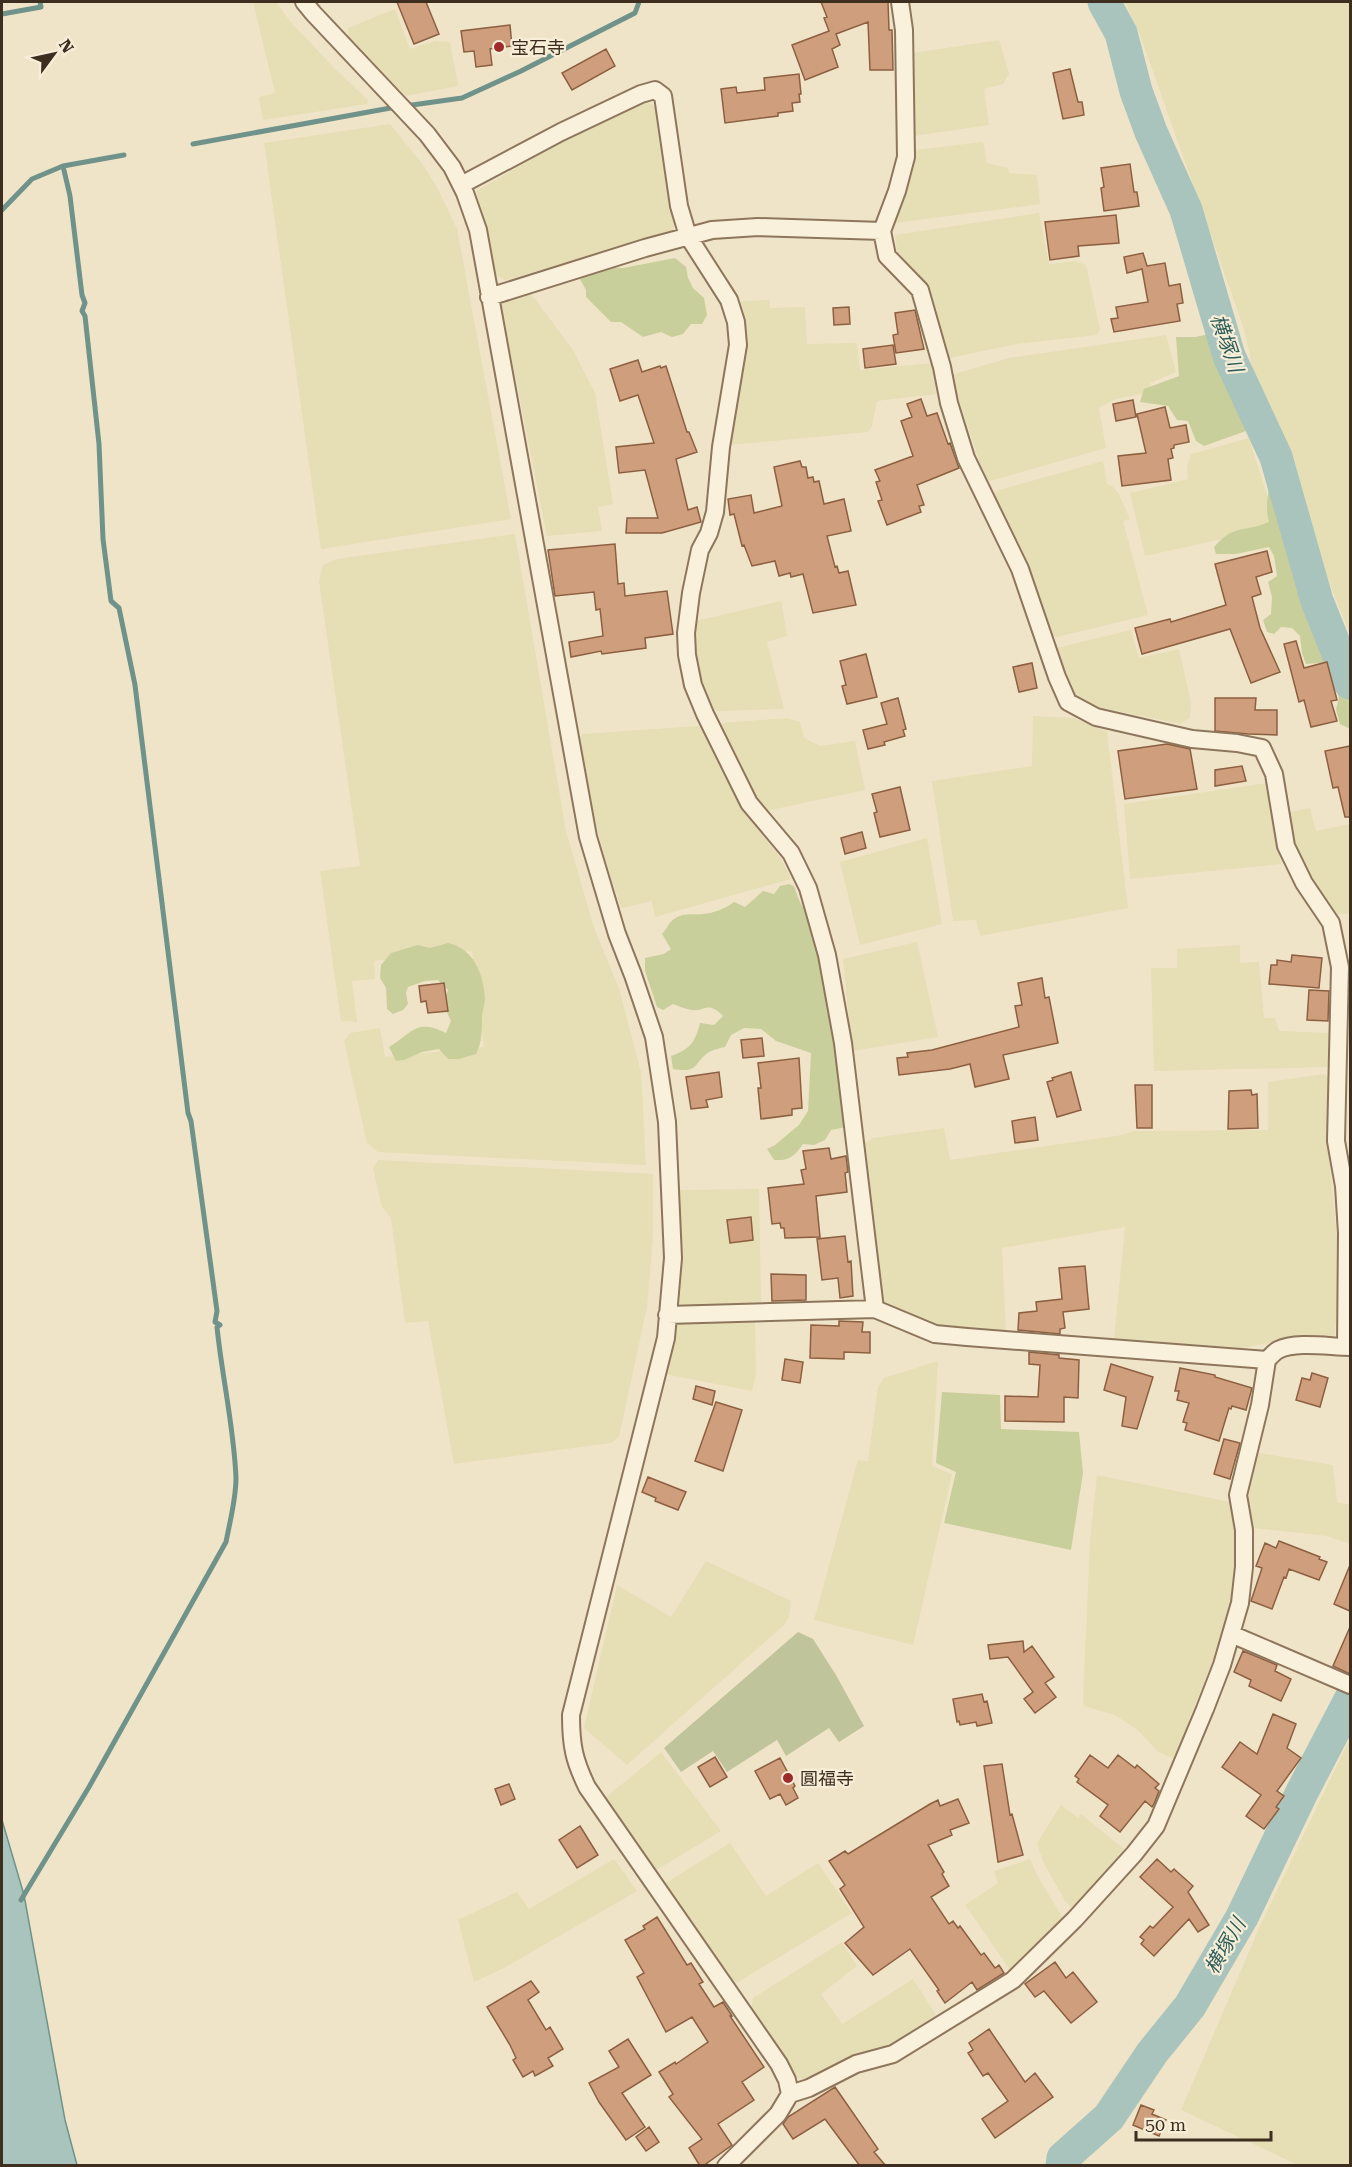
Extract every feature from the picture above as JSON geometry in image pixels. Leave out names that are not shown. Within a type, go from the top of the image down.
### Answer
[{"type":"street","points":[[304,2],[427,134],[453,167],[478,230],[588,837],[617,934],[654,1037],[667,1122],[673,1258],[666,1338],[571,1715],[571,1738],[575,1762],[587,1787],[779,2064],[787,2080],[790,2094]]},
{"type":"street","points":[[726,2166],[778,2114],[790,2094],[809,2088],[856,2064],[893,2054],[1013,1980],[1075,1919],[1134,1854],[1156,1826],[1205,1709],[1240,1603],[1244,1568],[1244,1530],[1238,1495],[1253,1436],[1267,1360],[1277,1350],[1289,1347],[1318,1345],[1348,1347],[1347,1233],[1344,1186],[1336,1141],[1341,967],[1331,923],[1304,883],[1286,846],[1274,774],[1262,748],[1237,742],[1192,739],[1096,717],[1068,702],[1057,677],[1020,569],[966,458],[949,403],[942,367],[920,290],[887,256],[882,231],[897,191],[906,157],[904,30],[900,2]]},
{"type":"street","points":[[461,185],[561,132],[641,94],[655,90],[663,96],[679,206],[688,236],[729,300],[736,322],[738,345],[721,447],[715,512],[709,533],[700,550],[692,593],[686,633],[687,655],[693,685],[705,714],[749,803],[791,853],[811,897],[827,955],[843,1043],[875,1309]]},
{"type":"street","points":[[489,297],[712,230],[758,227],[882,231]]},
{"type":"street","points":[[667,1315],[875,1309],[935,1334],[1267,1360]]},
{"type":"street","points":[[1231,1634],[1350,1685]]},
{"type":"shaded area","points":[[253,2],[276,2],[290,21],[336,70],[368,100],[367,104],[263,120],[259,97],[275,93]]},
{"type":"shaded area","points":[[1125,2],[1350,2],[1350,634],[1324,570],[1294,460],[1253,370],[1244,329],[1139,32]]},
{"type":"shaded area","points":[[395,9],[410,49],[435,41],[450,42],[458,86],[406,96],[348,36],[348,28]]},
{"type":"shaded area","points":[[999,40],[1009,74],[1003,84],[984,89],[989,125],[914,136],[913,53]]},
{"type":"shaded area","points":[[648,102],[656,107],[674,227],[670,234],[505,280],[493,273],[488,236],[476,191],[557,145],[638,104]]},
{"type":"shaded area","points":[[390,124],[424,166],[457,229],[511,519],[321,549],[264,143]]},
{"type":"shaded area","points":[[983,142],[987,163],[1008,168],[1009,173],[1037,175],[1040,204],[895,223],[906,191],[915,150]]},
{"type":"shaded area","points":[[1039,213],[1049,264],[1075,261],[1086,265],[1100,329],[1097,335],[1016,344],[950,358],[945,355],[934,305],[928,289],[904,263],[897,251],[895,235]]},
{"type":"shaded area","points":[[525,291],[532,295],[573,350],[595,393],[613,504],[598,507],[602,531],[547,536],[501,304],[507,297]]},
{"type":"shaded area","points":[[769,300],[770,308],[805,307],[807,344],[857,343],[860,370],[932,363],[936,394],[877,401],[872,426],[868,432],[729,445],[745,358],[745,331],[736,304],[743,301]]},
{"type":"shaded area","points":[[1166,335],[1176,372],[1150,383],[1151,392],[1116,399],[1099,408],[1106,448],[990,481],[984,476],[951,375],[1009,358]]},
{"type":"shaded area","points":[[1249,438],[1277,527],[1145,556],[1130,493],[1188,479],[1187,467],[1191,454]]},
{"type":"shaded area","points":[[1103,461],[1107,484],[1119,494],[1130,519],[1123,521],[1148,615],[1057,637],[1050,634],[990,496],[999,490]]},
{"type":"shaded area","points":[[515,534],[566,831],[594,928],[619,988],[641,1072],[646,1165],[378,1152],[367,1143],[344,1041],[350,1033],[380,1028],[385,1057],[484,1047],[472,951],[374,961],[375,979],[352,981],[357,1022],[341,1021],[320,871],[360,866],[319,581],[323,565],[337,559]]},
{"type":"shaded area","points":[[781,601],[787,636],[767,642],[784,709],[717,711],[708,704],[695,666],[693,637],[696,621]]},
{"type":"shaded area","points":[[1131,630],[1139,658],[1179,649],[1191,703],[1190,718],[1180,724],[1090,705],[1074,694],[1057,648]]},
{"type":"shaded area","points":[[1033,716],[1074,718],[1107,732],[1128,908],[980,936],[976,920],[953,921],[932,781],[1032,766]]},
{"type":"shaded area","points":[[787,718],[800,722],[804,738],[820,746],[855,741],[865,790],[766,811],[754,797],[720,730],[723,723]]},
{"type":"shaded area","points":[[698,726],[704,729],[711,740],[746,815],[782,860],[791,879],[655,917],[652,901],[621,908],[603,853],[586,780],[580,738],[583,734]]},
{"type":"shaded area","points":[[1267,783],[1281,864],[1130,879],[1124,804]]},
{"type":"shaded area","points":[[1310,808],[1316,831],[1350,824],[1350,913],[1334,915],[1311,884],[1297,850],[1290,826],[1290,812]]},
{"type":"shaded area","points":[[927,838],[942,924],[860,945],[840,862]]},
{"type":"shaded area","points":[[917,942],[938,1037],[852,1051],[843,959]]},
{"type":"shaded area","points":[[1240,945],[1240,963],[1259,962],[1264,1018],[1275,1018],[1279,1031],[1331,1033],[1331,1067],[1154,1071],[1151,968],[1177,968],[1177,949]]},
{"type":"shaded area","points":[[1324,1074],[1331,1077],[1329,1156],[1338,1248],[1338,1301],[1334,1339],[1283,1340],[1242,1348],[1114,1339],[1125,1227],[1002,1248],[1006,1333],[967,1330],[927,1322],[892,1309],[881,1302],[864,1144],[873,1138],[944,1128],[950,1160],[1122,1135],[1134,1131],[1268,1130],[1268,1082]]},
{"type":"shaded area","points":[[378,1160],[653,1174],[653,1238],[647,1307],[619,1437],[611,1443],[454,1464],[428,1321],[405,1323],[391,1218],[382,1207],[373,1168]]},
{"type":"shaded area","points":[[759,1189],[761,1307],[680,1305],[678,1300],[681,1244],[680,1190]]},
{"type":"shaded area","points":[[676,1321],[755,1322],[756,1373],[752,1391],[665,1374]]},
{"type":"shaded area","points":[[938,1361],[932,1466],[952,1474],[913,1645],[814,1620],[858,1460],[868,1461],[878,1387],[884,1378]]},
{"type":"shaded area","points":[[1259,1453],[1333,1465],[1337,1502],[1350,1505],[1350,1544],[1327,1536],[1253,1528],[1248,1500]]},
{"type":"shaded area","points":[[1097,1475],[1230,1502],[1238,1534],[1236,1573],[1229,1618],[1174,1759],[1157,1751],[1139,1731],[1115,1715],[1084,1706],[1090,1541]]},
{"type":"shaded area","points":[[706,1561],[791,1601],[789,1617],[784,1625],[627,1765],[584,1728],[617,1585],[671,1617]]},
{"type":"shaded area","points":[[1350,1738],[1350,2165],[1298,2165],[1181,2110],[1260,1926]]},
{"type":"shaded area","points":[[661,1752],[721,1831],[653,1872],[604,1799]]},
{"type":"shaded area","points":[[1061,1805],[1078,1818],[1081,1814],[1125,1850],[1101,1881],[1073,1909],[1066,1902],[1043,1862],[1037,1843]]},
{"type":"shaded area","points":[[730,1843],[766,1896],[818,1863],[852,1913],[738,1982],[729,1981],[664,1884]]},
{"type":"shaded area","points":[[614,1859],[637,1891],[504,1968],[474,1982],[458,1920],[517,1892],[529,1909]]},
{"type":"shaded area","points":[[1030,1859],[1039,1879],[1063,1918],[1062,1924],[1011,1971],[965,1905],[998,1883],[994,1871]]},
{"type":"shaded area","points":[[842,1942],[857,1966],[821,1994],[842,2024],[913,1979],[936,2015],[882,2049],[846,2058],[804,2079],[797,2078],[751,2011],[753,1998]]},
{"type":"green space","points":[[675,258],[686,267],[693,288],[704,298],[707,315],[702,324],[691,324],[683,334],[672,337],[661,332],[643,337],[621,322],[611,322],[586,297],[586,290],[580,279],[599,267],[623,268]]},
{"type":"green space","points":[[1210,334],[1228,341],[1247,387],[1245,407],[1274,465],[1310,603],[1331,625],[1341,641],[1350,672],[1350,729],[1340,724],[1336,709],[1339,698],[1331,665],[1306,664],[1300,636],[1292,628],[1281,627],[1274,634],[1267,632],[1263,620],[1271,614],[1272,597],[1268,582],[1277,576],[1274,556],[1269,547],[1236,554],[1216,554],[1214,547],[1221,539],[1234,531],[1269,522],[1267,470],[1246,431],[1204,446],[1196,441],[1188,421],[1177,420],[1168,406],[1140,402],[1144,389],[1179,376],[1176,337]]},
{"type":"green space","points":[[789,884],[794,886],[801,904],[813,923],[821,955],[834,968],[846,1127],[831,1130],[825,1140],[814,1145],[803,1144],[788,1159],[774,1160],[767,1149],[799,1125],[808,1111],[811,1053],[776,1041],[761,1029],[744,1028],[731,1035],[725,1047],[711,1051],[693,1068],[673,1069],[671,1056],[683,1051],[691,1044],[700,1023],[714,1025],[723,1016],[710,1008],[692,1010],[673,1004],[663,1010],[657,1007],[645,971],[645,958],[664,954],[671,949],[662,934],[677,917],[711,913],[734,902],[745,907],[763,891],[774,894],[780,886]]},
{"type":"green space","points":[[448,943],[457,946],[471,956],[482,980],[485,1000],[478,1050],[476,1054],[459,1059],[448,1059],[439,1049],[396,1061],[389,1047],[409,1032],[428,1027],[446,1033],[451,1021],[443,1004],[448,990],[438,980],[425,981],[408,987],[406,993],[408,1004],[403,1010],[393,1014],[387,1009],[386,988],[380,978],[381,965],[391,953],[418,945],[430,948]]},
{"type":"green space","points":[[942,1392],[1000,1395],[1001,1429],[1079,1432],[1083,1473],[1071,1550],[944,1523],[956,1472],[936,1463]]},
{"type":"green space","points":[[798,1632],[813,1639],[864,1726],[839,1742],[829,1728],[786,1756],[777,1740],[727,1772],[713,1751],[681,1772],[664,1748]]},
{"type":"water","points":[[2,1820],[24,1895],[65,2120],[77,2165],[2,2165]]},
{"type":"building","points":[[397,2],[426,2],[439,34],[414,44]]},
{"type":"building","points":[[821,2],[888,2],[889,30],[892,30],[893,70],[870,70],[868,22],[836,34],[840,45],[832,49],[838,67],[805,80],[792,45],[829,31]]},
{"type":"building","points":[[510,25],[512,46],[490,49],[492,65],[476,67],[474,51],[464,52],[461,31]]},
{"type":"building","points":[[606,49],[615,66],[572,90],[562,73]]},
{"type":"building","points":[[1070,69],[1078,102],[1082,102],[1084,115],[1063,119],[1053,73]]},
{"type":"building","points":[[799,74],[800,102],[792,103],[793,111],[778,113],[778,116],[725,123],[721,89],[736,87],[737,93],[765,90],[764,78]]},
{"type":"building","points":[[1130,164],[1134,192],[1137,192],[1139,206],[1104,211],[1101,168]]},
{"type":"building","points":[[1116,215],[1119,243],[1078,246],[1079,256],[1050,260],[1045,222]]},
{"type":"building","points":[[1143,253],[1147,266],[1165,263],[1169,286],[1180,284],[1183,303],[1177,304],[1180,321],[1114,332],[1111,319],[1118,318],[1116,307],[1148,302],[1142,269],[1127,273],[1124,257]]},
{"type":"building","points":[[849,307],[850,324],[834,325],[833,308]]},
{"type":"building","points":[[915,310],[924,349],[896,353],[893,335],[898,334],[895,313]]},
{"type":"building","points":[[893,345],[896,364],[865,368],[863,349]]},
{"type":"building","points":[[638,360],[642,372],[666,366],[687,432],[697,452],[676,459],[688,510],[697,507],[701,522],[662,533],[626,533],[627,518],[658,518],[645,470],[619,473],[616,447],[654,443],[638,395],[620,401],[610,369]]},
{"type":"building","points":[[921,399],[927,416],[937,413],[959,468],[917,485],[924,505],[919,506],[921,512],[887,525],[878,501],[882,500],[876,482],[880,481],[875,470],[913,456],[901,421],[912,417],[907,404]]},
{"type":"building","points":[[1133,400],[1136,417],[1116,421],[1113,404]]},
{"type":"building","points":[[1165,407],[1170,428],[1186,425],[1189,442],[1174,445],[1171,449],[1173,458],[1168,459],[1171,480],[1122,486],[1118,456],[1146,453],[1137,414]]},
{"type":"building","points":[[800,461],[802,467],[806,467],[808,478],[813,477],[814,482],[819,481],[824,504],[844,499],[851,531],[827,536],[835,567],[837,566],[839,573],[848,571],[856,605],[813,613],[803,574],[791,577],[790,573],[779,576],[775,561],[752,566],[744,545],[742,546],[734,514],[730,515],[728,499],[751,495],[754,513],[782,506],[774,467]]},
{"type":"building","points":[[615,544],[618,584],[624,583],[625,596],[667,591],[673,634],[645,638],[646,648],[602,654],[601,651],[571,657],[569,642],[603,636],[600,609],[596,610],[594,592],[555,596],[548,550]]},
{"type":"building","points":[[1267,551],[1272,572],[1256,577],[1261,594],[1252,597],[1260,628],[1280,672],[1251,683],[1230,629],[1142,654],[1135,628],[1170,619],[1171,622],[1226,605],[1215,564]]},
{"type":"building","points":[[1296,641],[1304,668],[1327,662],[1337,700],[1331,701],[1337,721],[1311,727],[1304,700],[1299,702],[1284,644]]},
{"type":"building","points":[[866,654],[877,697],[847,704],[842,686],[846,685],[840,661]]},
{"type":"building","points":[[1032,663],[1037,688],[1019,692],[1013,667]]},
{"type":"building","points":[[898,698],[906,729],[903,730],[905,736],[884,742],[885,745],[868,749],[863,730],[887,724],[881,703]]},
{"type":"building","points":[[1215,698],[1256,698],[1255,710],[1277,710],[1277,735],[1215,731]]},
{"type":"building","points":[[1167,744],[1190,749],[1197,789],[1125,799],[1118,751]]},
{"type":"building","points":[[1350,746],[1350,817],[1345,817],[1338,787],[1333,788],[1325,751]]},
{"type":"building","points":[[1242,766],[1246,781],[1215,786],[1215,770]]},
{"type":"building","points":[[900,787],[910,830],[880,837],[872,794]]},
{"type":"building","points":[[862,832],[866,848],[845,854],[841,838]]},
{"type":"building","points":[[1292,955],[1322,958],[1319,988],[1269,984],[1271,965],[1277,965],[1277,960],[1291,962]]},
{"type":"building","points":[[1042,978],[1045,998],[1049,997],[1058,1043],[1003,1055],[1009,1079],[975,1087],[970,1064],[950,1069],[899,1075],[897,1058],[908,1057],[907,1053],[932,1050],[1019,1027],[1015,1006],[1022,1005],[1018,983]]},
{"type":"building","points":[[444,983],[448,1011],[428,1013],[426,1001],[421,1002],[419,986]]},
{"type":"building","points":[[1309,990],[1329,991],[1328,1021],[1307,1020]]},
{"type":"building","points":[[762,1038],[764,1056],[743,1058],[741,1040]]},
{"type":"building","points":[[799,1058],[802,1108],[792,1109],[792,1115],[761,1119],[758,1063]]},
{"type":"building","points":[[719,1072],[722,1097],[706,1100],[708,1107],[691,1109],[686,1077]]},
{"type":"building","points":[[1071,1072],[1081,1110],[1057,1117],[1047,1082]]},
{"type":"building","points":[[1135,1085],[1152,1085],[1152,1128],[1137,1128]]},
{"type":"building","points":[[1251,1090],[1252,1095],[1257,1094],[1258,1128],[1228,1129],[1229,1091]]},
{"type":"building","points":[[1035,1117],[1038,1140],[1015,1143],[1012,1121]]},
{"type":"building","points":[[829,1148],[831,1159],[846,1156],[847,1192],[816,1196],[820,1237],[785,1238],[784,1228],[781,1228],[780,1223],[772,1224],[768,1188],[804,1184],[801,1170],[806,1169],[803,1151]]},
{"type":"building","points":[[751,1217],[753,1240],[730,1243],[727,1220]]},
{"type":"building","points":[[845,1236],[848,1262],[851,1261],[853,1296],[840,1298],[838,1278],[822,1280],[817,1239]]},
{"type":"building","points":[[1085,1266],[1089,1309],[1063,1312],[1065,1328],[1060,1329],[1060,1334],[1018,1330],[1019,1313],[1037,1311],[1036,1302],[1062,1299],[1059,1268]]},
{"type":"building","points":[[771,1274],[806,1275],[806,1300],[772,1301]]},
{"type":"building","points":[[839,1321],[863,1322],[862,1332],[870,1332],[870,1353],[844,1352],[844,1359],[810,1358],[811,1325],[839,1326]]},
{"type":"building","points":[[1029,1352],[1079,1360],[1078,1398],[1064,1397],[1064,1422],[1005,1421],[1005,1396],[1038,1397],[1040,1365],[1029,1364]]},
{"type":"building","points":[[785,1359],[803,1362],[800,1383],[782,1380]]},
{"type":"building","points":[[1111,1364],[1153,1377],[1137,1429],[1122,1426],[1126,1397],[1104,1390]]},
{"type":"building","points":[[1180,1368],[1215,1375],[1215,1377],[1252,1388],[1246,1410],[1232,1406],[1231,1409],[1229,1408],[1219,1441],[1185,1430],[1187,1423],[1183,1422],[1189,1403],[1177,1400],[1179,1391],[1175,1391]]},
{"type":"building","points":[[1312,1373],[1328,1378],[1320,1407],[1296,1400],[1302,1378],[1310,1380]]},
{"type":"building","points":[[696,1386],[715,1391],[712,1405],[693,1399]]},
{"type":"building","points":[[716,1402],[742,1410],[723,1471],[695,1461]]},
{"type":"building","points":[[1224,1439],[1240,1443],[1230,1479],[1214,1474]]},
{"type":"building","points":[[648,1477],[686,1492],[678,1510],[655,1501],[656,1498],[642,1492]]},
{"type":"building","points":[[1279,1541],[1327,1562],[1319,1580],[1289,1569],[1272,1609],[1251,1601],[1262,1568],[1256,1566],[1265,1543],[1276,1548]]},
{"type":"building","points":[[1350,1565],[1350,1611],[1334,1604]]},
{"type":"building","points":[[1350,1627],[1350,1674],[1333,1666]]},
{"type":"building","points":[[1023,1641],[1024,1652],[1032,1646],[1054,1677],[1045,1683],[1056,1697],[1035,1713],[1024,1699],[1033,1692],[1008,1657],[990,1659],[988,1645]]},
{"type":"building","points":[[1243,1651],[1277,1665],[1275,1671],[1291,1679],[1281,1701],[1249,1686],[1251,1680],[1234,1672]]},
{"type":"building","points":[[982,1694],[984,1702],[987,1701],[992,1723],[977,1726],[976,1722],[960,1725],[959,1721],[957,1722],[953,1699]]},
{"type":"building","points":[[1273,1714],[1296,1724],[1287,1748],[1301,1758],[1277,1791],[1284,1796],[1276,1807],[1279,1809],[1264,1829],[1246,1816],[1261,1795],[1222,1767],[1240,1742],[1257,1754]]},
{"type":"building","points":[[1090,1755],[1108,1768],[1118,1755],[1135,1768],[1137,1765],[1159,1784],[1155,1788],[1159,1791],[1152,1807],[1145,1801],[1120,1832],[1100,1816],[1108,1805],[1077,1782],[1079,1779],[1075,1776]]},
{"type":"building","points":[[715,1757],[727,1777],[710,1787],[698,1767]]},
{"type":"building","points":[[780,1758],[795,1786],[793,1788],[798,1798],[786,1805],[780,1794],[770,1799],[755,1771]]},
{"type":"building","points":[[1002,1764],[1010,1815],[1012,1814],[1023,1855],[998,1862],[984,1766]]},
{"type":"building","points":[[509,1784],[515,1799],[501,1805],[495,1789]]},
{"type":"building","points":[[958,1799],[969,1823],[950,1830],[952,1835],[928,1845],[944,1872],[942,1874],[949,1886],[931,1897],[949,1924],[953,1921],[958,1928],[960,1926],[981,1955],[984,1953],[995,1968],[999,1965],[1004,1973],[977,1990],[972,1982],[945,2003],[937,1991],[939,1990],[910,1949],[873,1975],[845,1943],[864,1927],[840,1889],[845,1885],[829,1861],[845,1851],[848,1854],[938,1800],[940,1806]]},
{"type":"building","points":[[580,1826],[598,1855],[577,1868],[559,1840]]},
{"type":"building","points":[[1157,1859],[1171,1872],[1174,1869],[1193,1886],[1188,1892],[1209,1925],[1198,1932],[1189,1919],[1154,1956],[1141,1944],[1144,1940],[1140,1937],[1150,1926],[1153,1928],[1173,1907],[1140,1877]]},
{"type":"building","points":[[657,1917],[687,1965],[691,1963],[703,1982],[699,1984],[714,2007],[723,2002],[764,2067],[742,2082],[754,2100],[718,2124],[732,2145],[703,2166],[700,2166],[689,2148],[702,2139],[669,2097],[673,2094],[659,2072],[675,2062],[676,2064],[708,2042],[692,2017],[666,2032],[637,1977],[644,1973],[625,1940],[645,1929],[643,1926]]},
{"type":"building","points":[[1055,1962],[1066,1978],[1073,1972],[1097,2002],[1071,2023],[1044,1991],[1035,1997],[1025,1984]]},
{"type":"building","points":[[531,1981],[539,1992],[528,2000],[546,2030],[550,2027],[563,2049],[548,2058],[553,2066],[535,2076],[533,2071],[523,2077],[513,2060],[516,2058],[510,2045],[487,2007]]},
{"type":"building","points":[[989,2029],[1025,2082],[1035,2073],[1053,2097],[995,2138],[982,2119],[1008,2101],[988,2073],[983,2076],[968,2053],[973,2050],[969,2043]]},
{"type":"building","points":[[628,2039],[651,2075],[622,2093],[645,2127],[626,2140],[599,2102],[589,2083],[619,2067],[609,2051]]},
{"type":"building","points":[[835,2087],[878,2149],[874,2152],[886,2166],[860,2166],[825,2119],[793,2139],[783,2124],[788,2117]]},
{"type":"building","points":[[1141,2105],[1154,2110],[1152,2114],[1166,2120],[1159,2136],[1133,2125]]},
{"type":"building","points":[[649,2127],[659,2142],[646,2151],[636,2137]]},
{"type":"waterway","points":[[2,14],[41,7],[40,2]]},
{"type":"waterway","points":[[405,106],[462,98],[635,13],[639,2]]},
{"type":"waterway","name":"横塚川","points":[[1104,2],[1121,33],[1136,91],[1151,132],[1186,210],[1229,356],[1276,457],[1317,601],[1350,683]]},
{"type":"waterway","points":[[193,144],[396,107]]},
{"type":"waterway","points":[[2,210],[32,179],[63,166],[124,155]]},
{"type":"waterway","points":[[21,1900],[89,1787],[226,1542],[236,1478],[217,1327],[220,1325],[215,1322],[217,1311],[191,1121],[188,1113],[135,685],[119,608],[111,601],[103,539],[99,444],[85,316],[82,311],[85,303],[82,295],[70,196],[63,166]]},
{"type":"waterway","name":"横塚川","points":[[1062,2166],[1063,2158],[1109,2117],[1152,2053],[1190,2006],[1242,1917],[1302,1792],[1350,1700]]},
{"type":"place","name":"宝石寺","points":[[499,47]]},
{"type":"place","name":"圓福寺","points":[[788,1778]]}]
